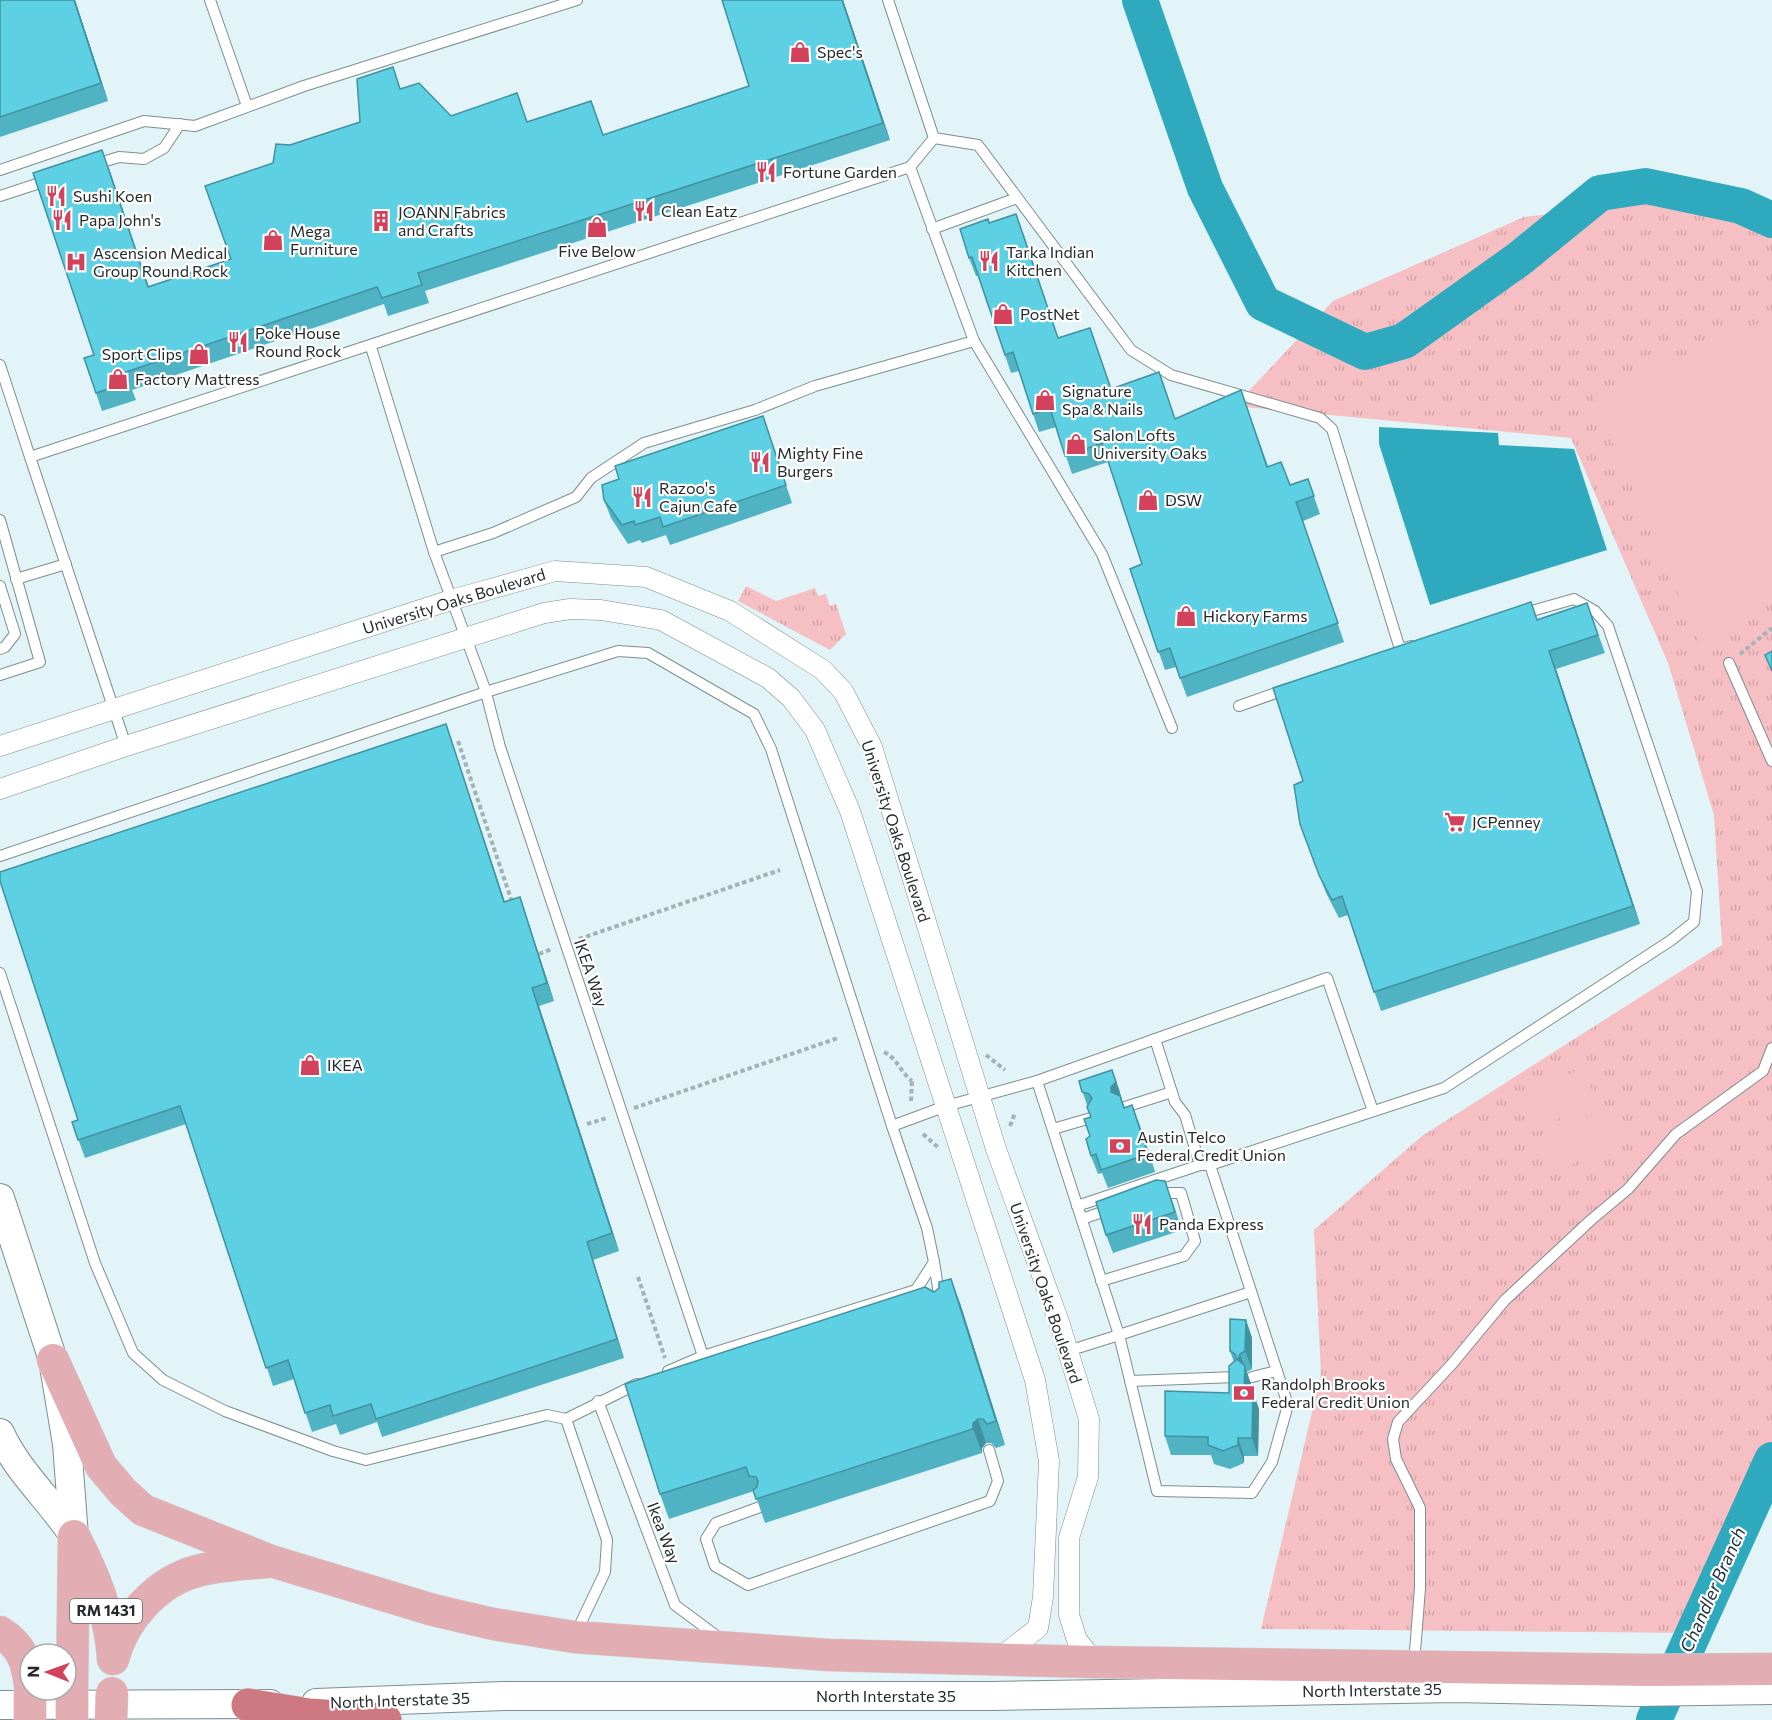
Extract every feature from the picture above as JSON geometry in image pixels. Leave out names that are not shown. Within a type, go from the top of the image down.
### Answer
[{"type":"highway","points":[[248,1705],[309,1715],[385,1720]]},
{"type":"main road","points":[[0,1198],[53,1360],[101,1466],[131,1501],[162,1520],[271,1562],[433,1610],[493,1624],[574,1637],[829,1655],[1095,1662],[1414,1665],[1643,1681],[1770,1683]]},
{"type":"main road","points":[[53,1360],[66,1433],[74,1536]]},
{"type":"main road","points":[[0,1433],[16,1460],[57,1509],[74,1536]]},
{"type":"main road","name":"RM 1431","points":[[74,1536],[96,1581],[106,1610],[113,1659],[111,1707]]},
{"type":"main road","name":"RM 1431","points":[[72,1705],[74,1536]]},
{"type":"main road","points":[[113,1659],[117,1640],[126,1624],[137,1611],[172,1582],[194,1572],[213,1568],[271,1562]]},
{"type":"main road","points":[[0,1632],[18,1648]]},
{"type":"main road","name":"North Interstate 35","points":[[0,1705],[248,1705],[504,1696],[992,1696],[1455,1688],[1643,1681]]},
{"type":"main road","points":[[30,1702],[30,1720]]},
{"type":"street","name":"University Oaks Boulevard","points":[[0,746],[451,600],[555,571],[646,577],[730,610],[823,670],[843,691],[872,747],[980,1097],[1089,1419],[1088,1477],[1069,1538],[1069,1615],[1077,1640],[1095,1662]]},
{"type":"street","points":[[0,789],[126,746],[464,638],[544,614],[570,609],[601,610],[661,620],[768,678],[791,698],[815,730],[850,811],[1035,1380],[1049,1461],[1043,1597],[1038,1628],[998,1659]]},
{"type":"lane","points":[[210,0],[247,106]]},
{"type":"lane","points":[[0,170],[144,121],[195,126],[247,106],[577,0]]},
{"type":"lane","points":[[888,0],[934,138]]},
{"type":"lane","points":[[86,168],[118,157],[144,159],[164,148],[180,124]]},
{"type":"lane","points":[[30,457],[370,347],[910,167],[934,138]]},
{"type":"lane","points":[[934,138],[978,145],[1131,350],[1171,375],[1320,418],[1332,429],[1400,649]]},
{"type":"lane","points":[[910,167],[974,341],[1102,554],[1172,728]]},
{"type":"lane","points":[[0,196],[65,175]]},
{"type":"lane","points":[[932,229],[1017,198]]},
{"type":"lane","points":[[434,552],[493,532],[576,497],[591,478],[644,443],[755,410],[815,386],[974,341]]},
{"type":"lane","name":"IKEA Way","points":[[370,347],[434,552],[464,638],[486,692],[500,747],[703,1356]]},
{"type":"lane","points":[[0,365],[126,746]]},
{"type":"lane","points":[[0,521],[40,662],[0,675]]},
{"type":"lane","points":[[16,579],[66,564]]},
{"type":"lane","points":[[0,586],[15,634],[5,647],[0,649]]},
{"type":"lane","points":[[1077,1206],[1444,1088],[1670,941],[1694,922],[1697,891],[1608,626],[1594,611],[1574,599],[1509,618]]},
{"type":"lane","points":[[1389,653],[1422,642]]},
{"type":"lane","points":[[0,856],[486,692],[618,651],[648,653],[754,714],[771,748],[927,1228],[941,1309]]},
{"type":"lane","points":[[1729,663],[1772,761]]},
{"type":"lane","points":[[1239,706],[1300,684]]},
{"type":"lane","points":[[0,973],[94,1263],[133,1353],[163,1380],[225,1411],[333,1451],[366,1461],[547,1414],[566,1419],[598,1401],[703,1356],[916,1290],[934,1262]]},
{"type":"lane","points":[[892,1126],[946,1106],[1037,1081],[1327,978],[1373,1111]]},
{"type":"lane","points":[[1037,1081],[1119,1335],[1157,1491],[1252,1493],[1272,1462],[1288,1405],[1251,1292],[1205,1165],[1185,1115],[1172,1092],[1155,1039]]},
{"type":"lane","points":[[1414,1665],[1420,1588],[1420,1508],[1396,1459],[1393,1439],[1398,1422],[1452,1364],[1505,1300],[1591,1220],[1628,1190],[1676,1134],[1763,1071],[1772,1048]]},
{"type":"lane","points":[[1125,1107],[1172,1092]]},
{"type":"lane","points":[[1053,1129],[1091,1118]]},
{"type":"lane","points":[[1101,1281],[1185,1256],[1196,1241],[1181,1193],[1162,1191],[1151,1195]]},
{"type":"lane","points":[[1082,1220],[1118,1207]]},
{"type":"lane","points":[[1068,1352],[1251,1292]]},
{"type":"lane","points":[[1252,1377],[1277,1371]]},
{"type":"lane","points":[[1130,1381],[1236,1377]]},
{"type":"lane","name":"Ikea Way","points":[[598,1401],[675,1605],[736,1649]]},
{"type":"lane","points":[[566,1419],[607,1540],[605,1572],[574,1637]]},
{"type":"lane","points":[[760,1508],[716,1523],[706,1539],[716,1566],[748,1586],[990,1501],[998,1480],[989,1450]]},
{"type":"path","points":[[1729,663],[1772,628]]},
{"type":"path","points":[[458,741],[514,907]]},
{"type":"path","points":[[578,939],[780,870]]},
{"type":"path","points":[[539,954],[552,948]]},
{"type":"path","points":[[633,1109],[838,1038]]},
{"type":"path","points":[[878,1049],[898,1061],[905,1076],[912,1081]]},
{"type":"path","points":[[980,1053],[992,1057],[1005,1070]]},
{"type":"path","points":[[912,1081],[917,1078]]},
{"type":"path","points":[[911,1101],[912,1081]]},
{"type":"path","points":[[1008,1132],[1015,1113]]},
{"type":"path","points":[[587,1124],[607,1118]]},
{"type":"path","points":[[922,1134],[943,1151]]},
{"type":"path","points":[[638,1276],[659,1375]]},
{"type":"green space","points":[[1747,192],[1772,206],[1772,1478],[1696,1633],[1261,1629],[1321,1374],[1314,1230],[1422,1136],[1722,945],[1714,815],[1668,663],[1571,438],[1235,406],[1333,301],[1524,217]]},
{"type":"green space","points":[[1772,318],[1772,601],[1739,628],[1701,647],[1592,394]]},
{"type":"green space","points":[[746,586],[776,601],[815,588],[818,596],[826,594],[830,606],[836,604],[846,634],[830,650],[738,601]]},
{"type":"green space","points":[[1579,1068],[1596,1096],[1535,1133],[1518,1106]]},
{"type":"green space","points":[[1603,1108],[1619,1138],[1557,1173],[1541,1144]]},
{"type":"water","points":[[1379,427],[1498,433],[1499,445],[1574,449],[1607,550],[1430,605],[1379,444]]},
{"type":"building","points":[[0,0],[74,0],[101,83],[0,117]]},
{"type":"building","points":[[722,0],[842,0],[883,123],[418,273],[422,285],[382,298],[377,287],[126,372],[129,382],[96,393],[84,358],[94,355],[33,173],[102,150],[148,287],[231,259],[205,186],[273,163],[276,144],[290,145],[360,122],[357,79],[393,67],[400,89],[419,83],[451,116],[517,93],[527,122],[591,101],[603,135],[749,86]]},
{"type":"building","points":[[1016,214],[1058,338],[1090,328],[1111,389],[1159,372],[1175,419],[1241,390],[1267,467],[1281,462],[1290,485],[1308,479],[1314,496],[1296,502],[1338,623],[1180,678],[1170,648],[1158,652],[1130,569],[1142,564],[1102,443],[1065,456],[1050,408],[1033,414],[1013,352],[1005,355],[972,257],[969,258],[960,229],[988,219],[989,223]]},
{"type":"building","points":[[763,416],[786,485],[663,527],[660,517],[635,525],[634,521],[622,525],[604,500],[602,485],[619,479],[615,466]]},
{"type":"building","name":"JCPenney","points":[[1531,602],[1537,620],[1587,603],[1598,635],[1549,651],[1633,906],[1374,992],[1342,896],[1332,900],[1319,875],[1300,824],[1294,785],[1303,781],[1273,688]]},
{"type":"building","points":[[1772,651],[1772,671],[1765,655]]},
{"type":"building","name":"IKEA","points":[[446,724],[504,902],[520,897],[547,983],[532,988],[612,1233],[587,1242],[617,1339],[376,1419],[371,1404],[333,1416],[330,1405],[305,1413],[288,1360],[266,1368],[180,1106],[78,1140],[72,1122],[78,1120],[0,881],[0,872]]},
{"type":"building","name":"Austin Telco Federal Credit Union","points":[[1112,1070],[1116,1082],[1111,1087],[1111,1092],[1120,1096],[1124,1108],[1132,1105],[1148,1154],[1101,1170],[1096,1154],[1091,1156],[1086,1139],[1090,1136],[1084,1119],[1091,1117],[1087,1107],[1092,1098],[1089,1094],[1082,1092],[1079,1081]]},
{"type":"building","points":[[1156,1180],[1165,1181],[1175,1212],[1106,1235],[1096,1202]]},
{"type":"building","points":[[951,1279],[996,1421],[987,1424],[983,1419],[978,1419],[973,1423],[973,1429],[756,1499],[753,1490],[757,1487],[758,1481],[756,1477],[749,1476],[746,1467],[660,1494],[625,1384],[925,1287],[934,1292],[939,1288],[939,1282]]},
{"type":"building","points":[[1230,1319],[1246,1320],[1245,1351],[1240,1354],[1238,1360],[1245,1366],[1244,1391],[1253,1391],[1252,1438],[1238,1438],[1238,1445],[1223,1451],[1208,1445],[1208,1437],[1165,1436],[1165,1391],[1229,1393],[1229,1366],[1237,1359],[1230,1351]]},
{"type":"waterway","points":[[1140,0],[1205,188],[1263,303],[1365,352],[1404,341],[1519,259],[1600,193],[1646,186],[1741,206],[1772,220]]},
{"type":"waterway","name":"Chandler Branch","points":[[1654,1720],[1772,1460]]},
{"type":"place","name":"Spec's","points":[[800,52]]},
{"type":"place","name":"Fortune Garden","points":[[766,172]]},
{"type":"place","name":"Sushi Koen","points":[[56,196]]},
{"type":"place","name":"Clean Eatz","points":[[644,211]]},
{"type":"place","name":"Papa John's","points":[[62,220]]},
{"type":"place","name":"JOANN Fabrics and Crafts","points":[[381,221]]},
{"type":"place","name":"Five Below","points":[[597,227]]},
{"type":"place","name":"Mega Furniture","points":[[273,240]]},
{"type":"place","name":"Tarka Indian Kitchen","points":[[989,261]]},
{"type":"place","name":"Ascension Medical Group Round Rock","points":[[76,262]]},
{"type":"place","name":"PostNet","points":[[1003,314]]},
{"type":"place","name":"Poke House Round Rock","points":[[238,342]]},
{"type":"place","name":"Sport Clips","points":[[199,354]]},
{"type":"place","name":"Factory Mattress","points":[[118,379]]},
{"type":"place","name":"Signature Spa & Nails","points":[[1045,400]]},
{"type":"place","name":"Salon Lofts University Oaks","points":[[1076,444]]},
{"type":"place","name":"Mighty Fine Burgers","points":[[760,462]]},
{"type":"place","name":"Razoo's Cajun Cafe","points":[[642,497]]},
{"type":"place","name":"DSW","points":[[1148,500]]},
{"type":"place","name":"Hickory Farms","points":[[1186,616]]},
{"type":"place","name":"JCPenney","points":[[1455,822]]},
{"type":"place","name":"IKEA","points":[[310,1065]]},
{"type":"place","name":"Austin Telco Federal Credit Union","points":[[1120,1146]]},
{"type":"place","name":"Panda Express","points":[[1142,1224]]},
{"type":"place","name":"Randolph Brooks Federal Credit Union","points":[[1244,1393]]}]
